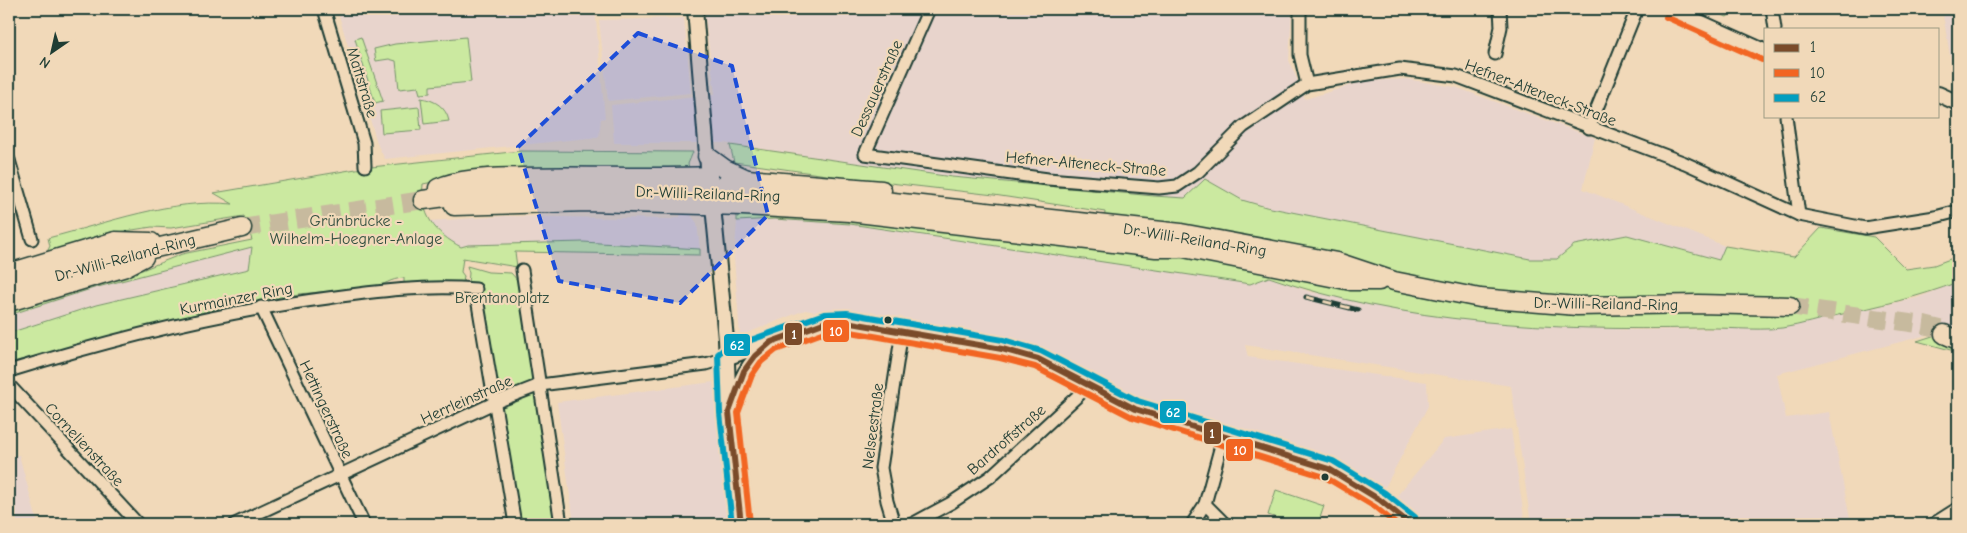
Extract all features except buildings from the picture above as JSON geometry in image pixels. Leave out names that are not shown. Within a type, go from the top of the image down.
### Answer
[{"type":"highway","points":[[708,156],[725,169],[747,180],[838,185],[1043,206],[1161,225],[1180,241]]},
{"type":"highway","points":[[423,199],[444,185],[478,179],[591,175],[849,212],[1156,248],[1180,241]]},
{"type":"highway","points":[[423,199],[454,206],[588,202],[714,193],[747,180]]},
{"type":"highway","name":"Dr.-Willi-Reiland-Ring","points":[[423,199],[556,189],[689,191],[884,201],[992,213],[1337,262],[1394,281],[1480,298],[1577,306],[1698,304],[1790,306]]},
{"type":"highway","name":"Dr.-Willi-Reiland-Ring","points":[[9,289],[174,243],[242,228]]},
{"type":"highway","points":[[9,273],[115,241],[174,243]]},
{"type":"highway","points":[[9,302],[123,268],[174,243]]},
{"type":"street","name":"Mattstraße","points":[[324,9],[364,143],[365,166]]},
{"type":"street","points":[[695,9],[708,156],[714,193],[729,412],[740,524]]},
{"type":"street","name":"Dessauerstraße","points":[[865,154],[929,9]]},
{"type":"street","points":[[1300,9],[1300,55],[1307,84]]},
{"type":"street","name":"Hefner-Alteneck-Straße","points":[[1495,54],[1501,27],[1500,9]]},
{"type":"street","points":[[1590,128],[1637,9]]},
{"type":"street","points":[[1772,9],[1775,28]]},
{"type":"street","points":[[1674,10],[1764,51]]},
{"type":"street","name":"Hefner-Alteneck-Straße","points":[[865,154],[1048,179],[1159,188],[1177,186],[1198,172],[1243,127],[1307,84],[1400,69],[1456,76],[1685,163],[1799,215],[1865,228],[1935,217],[1958,211]]},
{"type":"street","points":[[1940,94],[1958,103]]},
{"type":"street","points":[[1786,118],[1799,215]]},
{"type":"street","points":[[9,160],[32,239]]},
{"type":"street","points":[[522,270],[561,524]]},
{"type":"street","name":"Kurmainzer Ring","points":[[9,371],[130,336],[261,307],[368,292],[476,288]]},
{"type":"street","points":[[478,304],[515,524]]},
{"type":"street","name":"Hettingerstraße","points":[[261,307],[364,524]]},
{"type":"street","points":[[726,358],[826,322],[846,322],[902,331],[1011,352],[1038,359],[1088,383],[1135,409],[1223,438],[1329,469],[1380,500],[1410,524]]},
{"type":"street","name":"Nelseestraße","points":[[894,524],[887,501],[881,468],[902,331]]},
{"type":"street","points":[[729,412],[744,371],[755,356],[771,342]]},
{"type":"street","name":"Herrleinstraße","points":[[235,524],[339,474],[496,402],[540,384],[706,364],[726,358]]},
{"type":"street","name":"Bardroffstraße","points":[[912,524],[951,503],[995,473],[1082,392],[1088,383]]},
{"type":"street","name":"Cornelienstraße","points":[[9,385],[138,524]]},
{"type":"street","points":[[1192,524],[1205,504],[1223,438]]},
{"type":"street","points":[[1205,504],[1225,524]]},
{"type":"street","points":[[1936,524],[1958,510]]},
{"type":"highlighted area","points":[[638,33],[732,66],[768,215],[680,303],[559,281],[518,147]]},
{"type":"shaded area","points":[[337,9],[595,9],[605,118],[601,119],[599,137],[385,159],[378,146]]},
{"type":"shaded area","points":[[704,9],[1292,9],[1289,60],[1305,99],[1365,81],[1406,79],[1455,87],[1595,138],[1583,189],[1725,246],[1720,260],[1627,235],[1574,245],[1557,259],[1530,259],[1266,207],[1242,200],[1205,179],[1185,198],[952,177],[723,143],[614,143],[611,105],[715,94]]},
{"type":"shaded area","points":[[1942,9],[1958,9],[1958,80],[1952,67]]},
{"type":"shaded area","points":[[684,18],[691,93],[608,101],[599,20]]},
{"type":"shaded area","points":[[681,213],[691,215],[697,223],[700,249],[583,242],[468,245],[461,247],[446,239],[429,221],[506,216],[671,219],[680,217]]},
{"type":"shaded area","points":[[774,219],[850,224],[1250,284],[1269,277],[1311,292],[1529,325],[1634,330],[1782,328],[1917,298],[1958,282],[1958,327],[1777,374],[1786,418],[1829,412],[1851,524],[1531,524],[1511,386],[1245,345],[1248,357],[1427,382],[1428,406],[1383,491],[1338,464],[1290,445],[1203,422],[1116,391],[1021,346],[805,310],[740,336],[734,258],[737,221]]},
{"type":"shaded area","points":[[252,247],[249,269],[96,305],[9,333],[9,315],[94,288]]},
{"type":"shaded area","points":[[713,382],[727,524],[574,524],[557,402]]},
{"type":"shaded area","points":[[1511,429],[1525,524],[1422,524],[1395,498],[1444,439]]},
{"type":"shaded area","points":[[19,455],[38,524],[9,524],[9,457]]},
{"type":"green space","points":[[1709,9],[1737,9],[1727,17]]},
{"type":"green space","points":[[361,37],[383,101],[375,103],[355,39]]},
{"type":"green space","points":[[466,37],[471,82],[430,86],[430,93],[420,94],[418,87],[399,89],[396,61],[389,59],[376,61],[374,49],[395,44]]},
{"type":"green space","points":[[421,98],[431,100],[443,108],[449,121],[424,124]]},
{"type":"green space","points":[[419,107],[421,130],[382,133],[380,111]]},
{"type":"green space","points":[[730,145],[952,177],[1154,196],[1185,198],[1205,179],[1242,200],[1266,207],[1530,259],[1557,259],[1574,245],[1627,235],[1719,260],[1725,246],[1794,257],[1821,228],[1874,237],[1906,269],[1934,265],[1958,256],[1958,282],[1899,301],[1782,328],[1642,329],[1533,326],[1425,315],[1319,293],[1269,277],[1250,284],[850,224],[774,219],[737,221],[737,212],[934,226],[1102,249],[1105,212],[994,195],[855,179],[734,162]]},
{"type":"green space","name":"Grünbrücke - Wilhelm-Hoegner-Anlage","points":[[521,151],[693,152],[688,164],[690,170],[453,178],[423,184],[424,205],[427,214],[431,222],[444,236],[461,247],[468,245],[583,242],[700,249],[700,255],[515,252],[517,267],[463,258],[461,272],[464,276],[463,283],[404,288],[404,278],[373,287],[299,294],[227,306],[9,363],[9,333],[96,305],[249,269],[252,247],[94,288],[9,315],[9,311],[27,304],[142,270],[182,254],[252,240],[244,216],[171,228],[152,227],[119,232],[46,254],[50,246],[48,238],[163,208],[210,203],[233,204],[214,193],[362,168]]},
{"type":"green space","name":"Brentanoplatz","points":[[467,266],[488,272],[511,273],[519,282],[554,517],[551,524],[522,524],[479,285],[468,284],[469,273]]},
{"type":"green space","points":[[1958,328],[1958,352],[1917,341]]},
{"type":"green space","points":[[1276,490],[1324,506],[1318,524],[1296,524],[1268,515]]},
{"type":"tunnel","points":[[242,228],[423,200]]},
{"type":"tunnel","points":[[1790,306],[1924,325],[1944,330]]},
{"type":"railway","points":[[1306,297],[1358,310]]},
{"type":"transit line","name":"10","points":[[1666,17],[1762,60]]},
{"type":"transit line","name":"62","points":[[732,524],[720,413],[718,354],[723,350],[824,314],[847,313],[1003,340],[1041,351],[1138,401],[1333,461],[1385,493],[1415,517]]},
{"type":"transit line","name":"1","points":[[741,524],[729,412],[744,371],[755,356],[771,342],[826,322],[846,322],[1002,349],[1038,359],[1135,409],[1329,469],[1380,500],[1410,524]]},
{"type":"transit line","name":"10","points":[[750,523],[738,413],[752,375],[761,362],[776,350],[828,331],[845,331],[1000,358],[1035,367],[1132,417],[1325,477],[1375,507],[1396,524]]}]
